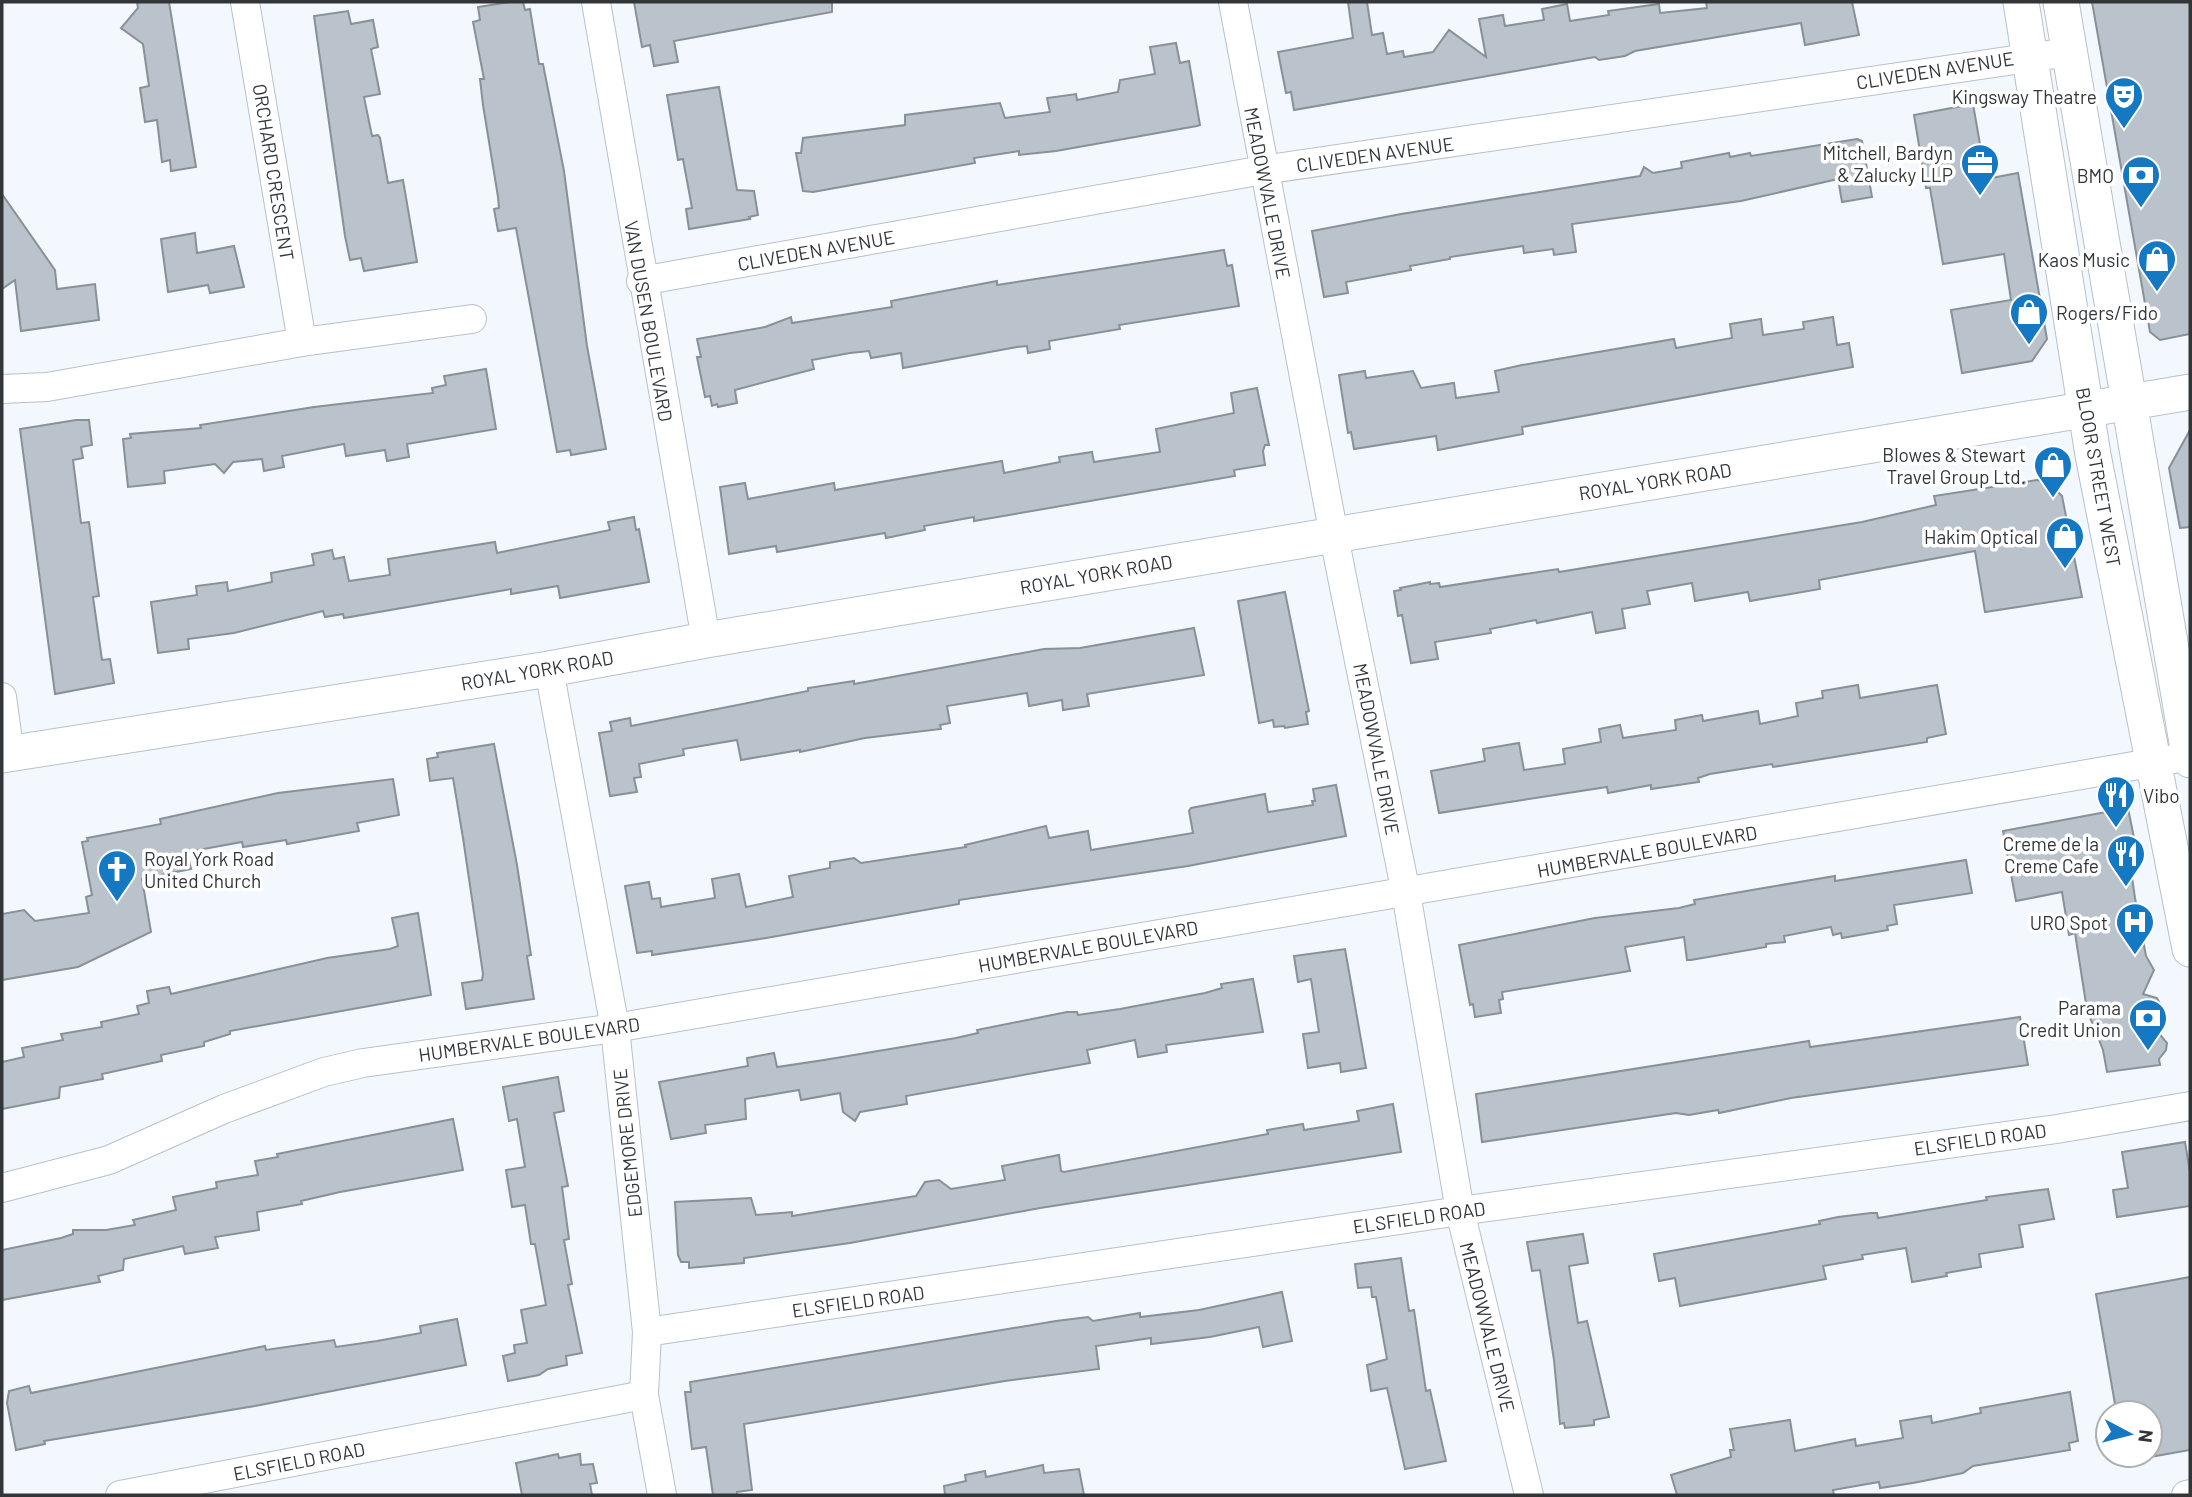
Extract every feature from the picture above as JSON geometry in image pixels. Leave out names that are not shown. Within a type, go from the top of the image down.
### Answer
[{"type":"main road","name":"BLOOR STREET WEST","points":[[2021,2],[2087,411],[2152,762],[2180,835],[2190,949]]},
{"type":"main road","points":[[2061,2],[2190,758]]},
{"type":"main road","name":"ROYAL YORK ROAD","points":[[6,755],[549,669],[706,640],[2190,392]]},
{"type":"street","name":"ORCHARD CRESCENT","points":[[246,2],[302,342]]},
{"type":"street","name":"VAN DUSEN BOULEVARD","points":[[596,2],[641,281],[706,640]]},
{"type":"street","name":"MEADOWVALE DRIVE","points":[[1233,2],[1263,170],[1406,892],[1460,1211],[1529,1495]]},
{"type":"street","name":"CLIVEDEN AVENUE","points":[[641,281],[1263,170],[2069,52]]},
{"type":"street","points":[[2,389],[47,387],[302,342],[472,319]]},
{"type":"street","name":"EDGEMORE DRIVE","points":[[549,669],[615,1028],[648,1332],[643,1395],[662,1495]]},
{"type":"street","points":[[2,697],[6,755]]},
{"type":"street","name":"HUMBERVALE BOULEVARD","points":[[2,1188],[108,1160],[224,1109],[324,1072],[363,1063],[615,1028],[2152,762],[2190,758]]},
{"type":"street","name":"ELSFIELD ROAD","points":[[648,1332],[1460,1211],[2057,1129],[2190,1106]]},
{"type":"street","name":"ELSFIELD ROAD","points":[[120,1495],[643,1395]]},
{"type":"building","points":[[137,2],[169,2],[196,167],[171,171],[170,160],[162,162],[157,120],[145,122],[140,88],[149,86],[143,44],[121,28],[138,8]]},
{"type":"building","points":[[523,2],[525,10],[530,9],[539,64],[543,64],[564,171],[587,346],[606,449],[571,455],[570,450],[557,452],[516,228],[498,231],[494,209],[499,208],[498,197],[480,79],[484,79],[473,22],[480,20],[478,7]]},
{"type":"building","points":[[634,2],[832,2],[832,12],[674,41],[678,62],[654,66],[650,45],[642,47]]},
{"type":"building","points":[[1348,2],[1367,2],[1372,35],[1383,33],[1387,54],[1403,51],[1404,57],[1433,52],[1449,30],[1486,57],[1479,19],[1503,15],[1505,26],[1544,20],[1542,9],[1567,4],[1570,21],[1609,15],[1608,11],[1659,4],[1660,13],[1707,8],[1706,2],[1852,2],[1859,35],[1805,45],[1801,23],[1635,51],[1625,56],[1599,60],[1595,57],[1294,110],[1291,92],[1286,93],[1278,52],[1353,38]]},
{"type":"building","points":[[2092,2],[2190,2],[2190,334],[2160,340],[2150,332]]},
{"type":"building","points":[[348,11],[351,24],[373,20],[378,47],[371,49],[380,94],[364,97],[372,136],[378,135],[380,138],[388,183],[403,180],[417,262],[364,271],[361,258],[350,260],[345,236],[314,16]]},
{"type":"building","points":[[1176,43],[1180,63],[1189,61],[1200,125],[1056,151],[1019,155],[1019,151],[974,158],[975,163],[813,192],[803,191],[796,153],[801,153],[803,138],[905,125],[905,115],[1000,103],[1005,118],[1050,112],[1047,98],[1076,94],[1077,100],[1118,92],[1120,80],[1155,74],[1150,47]]},
{"type":"building","points":[[719,87],[737,190],[754,191],[758,215],[749,217],[750,219],[689,229],[686,209],[692,208],[683,159],[678,160],[667,95]]},
{"type":"building","points":[[1973,104],[1986,179],[2018,173],[2047,339],[2032,361],[1962,373],[1951,310],[2011,300],[2004,254],[1943,264],[1930,188],[1926,188],[1914,115]]},
{"type":"building","points":[[1857,139],[1862,141],[1872,197],[1842,202],[1838,179],[1741,201],[1572,224],[1576,252],[1554,255],[1553,249],[1524,253],[1523,246],[1450,257],[1410,266],[1411,270],[1346,282],[1348,293],[1324,297],[1312,231],[1640,176],[1644,167],[1653,173],[1682,168],[1681,162],[1729,153],[1730,157],[1750,153],[1751,156]]},
{"type":"building","points":[[2,194],[55,270],[57,289],[95,284],[99,320],[21,331],[15,280],[2,289]]},
{"type":"building","points":[[195,233],[197,253],[234,246],[244,287],[210,293],[208,285],[168,292],[161,239]]},
{"type":"building","points":[[1224,250],[1227,266],[1232,265],[1239,306],[1119,325],[1120,329],[1049,341],[1050,349],[1028,353],[1027,346],[1017,347],[903,368],[901,353],[871,358],[869,351],[850,353],[812,360],[814,369],[735,390],[737,403],[712,406],[710,396],[705,397],[697,357],[701,357],[697,339],[765,327],[791,317],[792,323],[892,307],[891,301],[997,281],[997,285]]},
{"type":"building","points":[[1833,317],[1837,345],[1849,343],[1853,367],[1522,427],[1523,434],[1438,450],[1436,436],[1354,449],[1351,432],[1348,433],[1339,375],[1365,371],[1366,378],[1413,371],[1421,388],[1454,383],[1456,398],[1499,392],[1495,371],[1522,365],[1674,339],[1676,348],[1732,338],[1730,324],[1761,319],[1763,335],[1804,329],[1803,322]]},
{"type":"building","points":[[486,369],[496,429],[407,444],[409,457],[387,461],[385,450],[346,456],[344,444],[282,456],[284,467],[264,471],[262,459],[233,462],[224,473],[215,464],[164,471],[165,483],[128,487],[123,439],[131,438],[130,434],[201,428],[200,425],[314,407],[433,393],[432,388],[446,385],[444,376]]},
{"type":"building","points":[[1257,388],[1269,445],[1265,445],[1263,451],[1265,465],[1234,470],[1235,476],[974,521],[974,517],[924,526],[925,530],[886,538],[885,533],[777,552],[776,546],[729,554],[720,487],[745,483],[748,499],[834,483],[835,490],[1002,461],[1004,473],[1060,462],[1059,457],[1092,452],[1094,462],[1160,452],[1156,429],[1234,413],[1231,393]]},
{"type":"building","points":[[89,420],[92,445],[81,447],[83,458],[73,460],[81,523],[89,522],[99,596],[93,597],[102,660],[110,659],[114,683],[55,694],[20,429]]},
{"type":"building","points":[[2190,430],[2190,527],[2180,528],[2169,468]]},
{"type":"building","points":[[2037,480],[2047,481],[2062,496],[2082,597],[1985,612],[1975,551],[1819,580],[1820,589],[1750,601],[1748,592],[1695,601],[1692,583],[1647,591],[1650,604],[1622,609],[1625,628],[1596,633],[1592,612],[1537,623],[1536,620],[1490,629],[1491,633],[1435,642],[1438,659],[1411,663],[1402,615],[1398,616],[1394,591],[1401,590],[1400,588],[1430,582],[1439,583],[1440,587],[1558,569],[1559,572],[1862,522],[1936,505],[1934,496]]},
{"type":"building","points":[[634,517],[636,530],[639,529],[649,582],[560,598],[558,586],[511,594],[511,589],[344,618],[343,614],[325,617],[323,611],[234,633],[188,639],[189,649],[158,653],[151,602],[197,595],[196,586],[227,582],[228,591],[272,582],[271,573],[314,565],[312,554],[332,550],[334,559],[344,557],[349,581],[390,575],[388,559],[495,542],[497,553],[610,530],[608,522]]},
{"type":"building","points":[[1285,592],[1309,711],[1306,712],[1308,724],[1285,728],[1274,727],[1273,720],[1259,723],[1238,601]]},
{"type":"building","points":[[1194,628],[1204,675],[1087,694],[1089,706],[1063,710],[1062,700],[1029,706],[1027,693],[947,706],[950,723],[940,725],[941,729],[865,738],[800,752],[741,760],[737,740],[683,749],[684,755],[639,764],[641,777],[634,778],[637,792],[610,796],[599,733],[612,731],[610,722],[630,718],[631,726],[808,691],[808,688],[854,681],[854,684],[1044,649],[1080,648]]},
{"type":"building","points":[[1858,685],[1860,698],[1937,685],[1946,734],[1927,738],[1927,742],[1773,767],[1772,764],[1710,774],[1698,778],[1699,782],[1651,789],[1651,785],[1608,793],[1607,787],[1439,813],[1431,771],[1485,761],[1483,749],[1519,743],[1524,770],[1565,764],[1563,749],[1601,742],[1599,729],[1620,725],[1623,738],[1676,730],[1675,720],[1702,715],[1703,721],[1758,711],[1760,724],[1798,716],[1796,703],[1823,698],[1822,691]]},
{"type":"building","points":[[494,744],[517,865],[531,955],[527,956],[534,999],[466,1009],[462,983],[482,980],[483,974],[463,838],[453,778],[430,781],[427,759],[438,757],[437,753]]},
{"type":"building","points":[[393,779],[399,815],[357,823],[359,831],[287,844],[286,840],[243,847],[242,842],[187,852],[191,869],[142,879],[151,932],[78,967],[2,980],[2,914],[24,910],[35,921],[89,913],[86,897],[92,895],[82,842],[88,841],[87,838],[161,824],[160,819],[278,793]]},
{"type":"building","points":[[1336,785],[1346,836],[1188,866],[959,900],[959,904],[760,939],[652,955],[652,951],[637,953],[625,886],[649,882],[652,899],[660,898],[661,907],[715,898],[712,879],[739,874],[746,907],[793,897],[789,876],[830,868],[830,862],[854,858],[861,863],[966,847],[965,845],[1046,826],[1049,838],[1088,831],[1091,850],[1193,833],[1189,811],[1191,808],[1265,794],[1268,812],[1313,805],[1313,789]]},
{"type":"building","points":[[2128,808],[2136,848],[2128,850],[2135,898],[2146,956],[2154,970],[2143,994],[2157,998],[2160,1004],[2152,1025],[2167,1043],[2166,1050],[2159,1059],[2160,1065],[2107,1072],[2103,1050],[2087,1010],[2075,933],[2069,935],[2062,892],[2016,901],[2003,831]]},
{"type":"building","points":[[1966,860],[1972,893],[1894,905],[1897,924],[1887,926],[1888,930],[1842,938],[1841,933],[1833,935],[1831,927],[1784,936],[1785,942],[1766,944],[1766,947],[1691,960],[1687,960],[1684,937],[1625,947],[1630,971],[1502,992],[1503,999],[1499,1000],[1501,1013],[1475,1017],[1473,1004],[1470,1005],[1459,945],[1595,918],[1679,908],[1695,904],[1694,900],[1835,876],[1835,881]]},
{"type":"building","points":[[418,913],[431,995],[230,1031],[230,1034],[204,1042],[204,1046],[161,1055],[162,1061],[102,1074],[103,1079],[60,1087],[59,1098],[2,1109],[2,1062],[24,1057],[22,1048],[63,1040],[61,1034],[102,1027],[101,1022],[139,1014],[137,1006],[149,1003],[147,991],[169,987],[171,994],[327,958],[390,949],[398,946],[392,918]]},
{"type":"building","points":[[1345,949],[1366,1068],[1341,1072],[1340,1063],[1308,1068],[1303,1034],[1319,1032],[1311,979],[1298,982],[1294,956]]},
{"type":"building","points":[[1253,979],[1263,1032],[1166,1045],[1167,1052],[1138,1057],[1135,1040],[1087,1050],[1090,1063],[906,1096],[907,1104],[860,1112],[855,1121],[843,1112],[840,1093],[801,1100],[799,1090],[745,1099],[746,1119],[705,1125],[706,1133],[671,1139],[659,1082],[748,1066],[747,1058],[774,1053],[777,1067],[824,1060],[956,1038],[978,1033],[977,1030],[1067,1012],[1077,1012],[1078,1015],[1205,993],[1222,988],[1221,984]]},
{"type":"building","points":[[2020,1017],[2028,1065],[1791,1098],[1719,1113],[1718,1110],[1689,1115],[1676,1113],[1482,1142],[1476,1094],[1809,1041],[1810,1047]]},
{"type":"building","points":[[558,1077],[564,1111],[554,1113],[568,1186],[562,1187],[569,1239],[564,1240],[572,1284],[568,1285],[582,1353],[566,1356],[567,1365],[548,1369],[539,1375],[508,1381],[503,1356],[515,1353],[514,1345],[527,1343],[521,1310],[546,1305],[535,1244],[531,1244],[525,1205],[512,1207],[506,1170],[525,1167],[517,1119],[509,1121],[503,1087]]},
{"type":"building","points":[[1393,1104],[1401,1152],[1040,1208],[850,1243],[744,1258],[744,1263],[689,1268],[689,1262],[681,1262],[678,1255],[675,1202],[751,1198],[756,1215],[792,1212],[792,1216],[916,1196],[925,1182],[939,1180],[951,1189],[1005,1180],[1002,1166],[1059,1155],[1061,1171],[1064,1172],[1268,1134],[1267,1130],[1303,1124],[1304,1130],[1359,1121],[1357,1111]]},
{"type":"building","points":[[453,1119],[463,1170],[340,1192],[301,1201],[302,1204],[257,1212],[259,1230],[215,1237],[218,1248],[185,1254],[183,1246],[124,1259],[123,1270],[98,1276],[100,1282],[2,1300],[2,1250],[61,1238],[73,1234],[73,1230],[106,1230],[135,1225],[133,1220],[176,1210],[173,1197],[217,1188],[216,1182],[258,1175],[255,1161],[278,1157],[277,1154]]},
{"type":"building","points":[[2185,1142],[2190,1172],[2190,1206],[2117,1217],[2113,1190],[2128,1188],[2122,1152]]},
{"type":"building","points":[[2048,1189],[2054,1219],[2019,1225],[2023,1247],[1979,1254],[1981,1267],[1946,1273],[1947,1276],[1912,1282],[1906,1248],[1862,1255],[1863,1259],[1823,1266],[1826,1279],[1680,1306],[1675,1278],[1659,1281],[1654,1254],[1820,1224],[1819,1221],[1838,1217],[1877,1213],[1878,1218],[1987,1200],[1986,1197]]},
{"type":"building","points":[[1583,1234],[1588,1263],[1569,1266],[1578,1323],[1587,1321],[1609,1417],[1594,1420],[1594,1425],[1565,1428],[1564,1423],[1560,1424],[1554,1360],[1540,1270],[1532,1271],[1527,1242]]},
{"type":"building","points":[[1401,1258],[1409,1311],[1414,1310],[1426,1391],[1430,1390],[1446,1461],[1405,1469],[1387,1388],[1371,1391],[1367,1365],[1387,1359],[1376,1297],[1372,1297],[1371,1287],[1358,1288],[1355,1264]]},
{"type":"building","points":[[2190,1277],[2190,1450],[2164,1455],[2164,1399],[2114,1399],[2096,1294]]},
{"type":"building","points":[[1282,1292],[1292,1341],[1263,1347],[1259,1327],[1210,1337],[1151,1344],[1151,1338],[1096,1346],[1099,1369],[1005,1381],[744,1424],[752,1490],[737,1492],[737,1495],[713,1495],[706,1447],[692,1449],[685,1392],[691,1392],[690,1382],[1056,1321],[1088,1317],[1093,1321],[1140,1313],[1140,1317],[1199,1310]]},
{"type":"building","points":[[457,1319],[466,1365],[255,1406],[44,1441],[45,1444],[16,1450],[7,1403],[9,1391],[29,1386],[31,1393],[265,1346],[266,1350],[334,1340],[336,1347],[377,1341],[421,1333],[420,1326]]},
{"type":"building","points":[[2070,1392],[2078,1441],[2069,1443],[2070,1450],[1973,1466],[1963,1473],[1880,1488],[1879,1482],[1833,1490],[1834,1495],[1677,1495],[1671,1475],[1731,1457],[1730,1450],[1734,1450],[1730,1429],[1790,1420],[1795,1451],[1855,1439],[1856,1446],[1903,1438],[1900,1421],[1931,1416],[1932,1423],[1981,1413],[1980,1408]]},
{"type":"building","points":[[558,1454],[559,1458],[580,1454],[581,1465],[593,1464],[597,1483],[590,1484],[592,1495],[522,1495],[516,1463]]},
{"type":"building","points":[[1043,1465],[1044,1473],[1079,1469],[1084,1495],[945,1495],[944,1486],[966,1481],[965,1475],[985,1471],[986,1477]]},
{"type":"place","name":"Kingsway Theatre","points":[[2124,130]]},
{"type":"place","name":"Mitchell, Bardyn & Zalucky LLP","points":[[1980,197]]},
{"type":"place","name":"BMO","points":[[2141,209]]},
{"type":"place","name":"Kaos Music","points":[[2157,293]]},
{"type":"place","name":"Rogers/Fido","points":[[2029,346]]},
{"type":"place","name":"Blowes & Stewart Travel Group Ltd.","points":[[2053,499]]},
{"type":"place","name":"Hakim Optical","points":[[2065,570]]},
{"type":"place","name":"Vibo","points":[[2116,829]]},
{"type":"place","name":"Creme de la Creme Cafe","points":[[2126,888]]},
{"type":"place","name":"Royal York Road United Church","points":[[117,903]]},
{"type":"place","name":"URO Spot","points":[[2135,956]]},
{"type":"place","name":"Parama Credit Union","points":[[2148,1052]]}]
